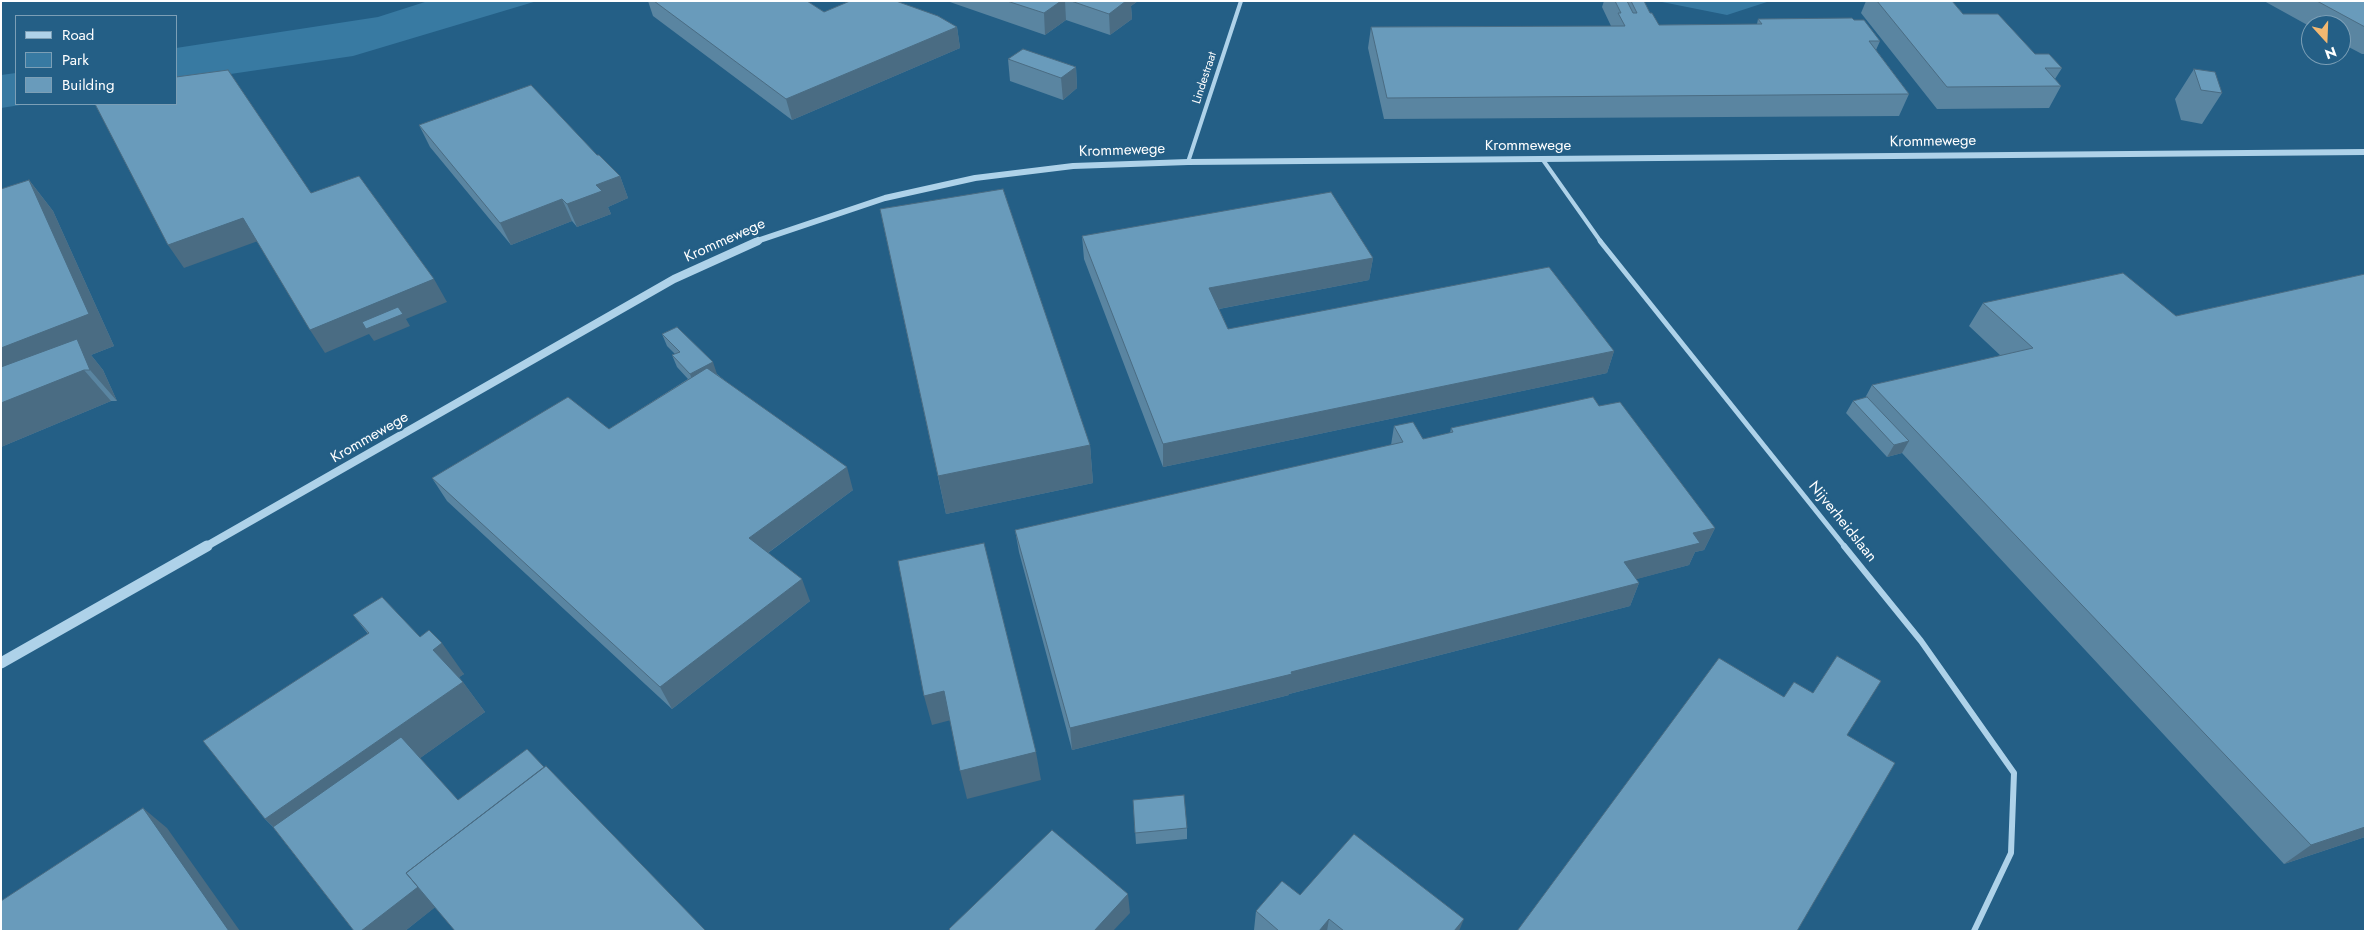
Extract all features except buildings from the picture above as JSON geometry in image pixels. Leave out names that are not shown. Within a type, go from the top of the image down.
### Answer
[{"type":"street","name":"Lindestraat","points":[[1188,162],[1241,1]]},
{"type":"street","name":"Krommewege","points":[[1,663],[674,279],[748,244],[884,198],[975,178],[1073,166],[1188,162],[2365,152]]},
{"type":"street","name":"Nijverheidslaan","points":[[1544,160],[1596,236],[1921,641],[2014,773],[2011,853],[1974,931]]},
{"type":"green space","points":[[428,1],[537,1],[353,56],[178,82],[178,48],[378,17]]},
{"type":"green space","points":[[1657,1],[1770,1],[1727,15]]},
{"type":"green space","points":[[15,73],[15,105],[20,105],[1,108],[1,75]]}]
